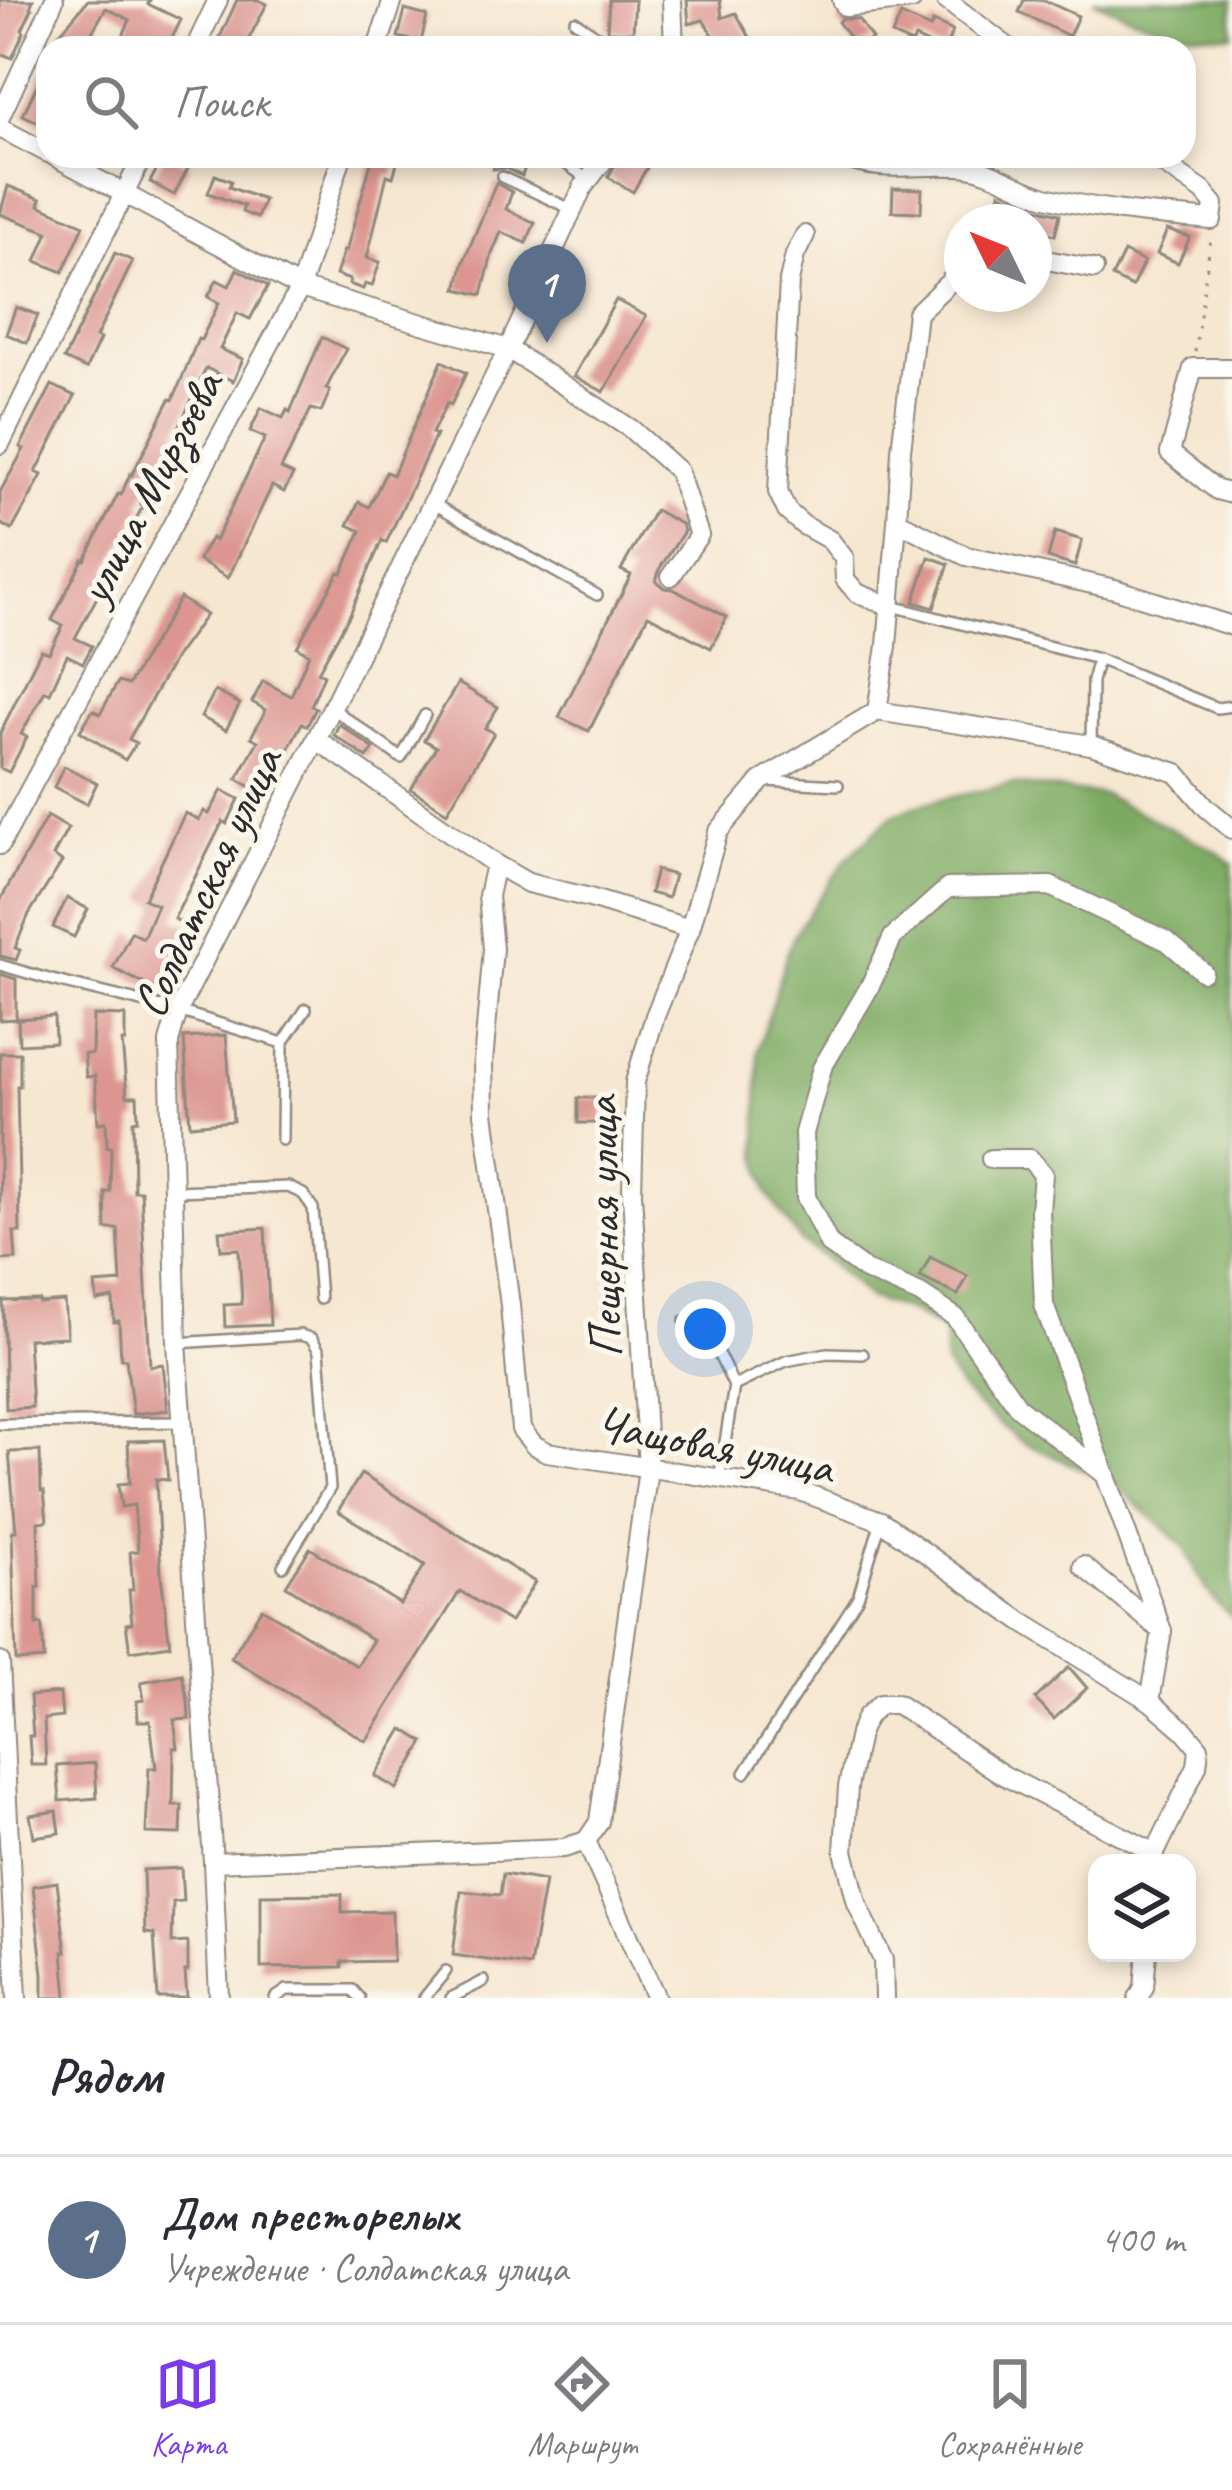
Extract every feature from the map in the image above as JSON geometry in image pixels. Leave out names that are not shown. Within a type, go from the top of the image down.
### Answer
[{"type":"street","points":[[37,36],[54,0]]},
{"type":"street","points":[[201,36],[218,0]]},
{"type":"street","points":[[381,36],[393,0]]},
{"type":"street","points":[[672,0],[674,36]]},
{"type":"street","points":[[842,0],[846,7],[912,0]]},
{"type":"street","points":[[946,0],[993,36]]},
{"type":"street","points":[[0,117],[36,39]]},
{"type":"street","points":[[0,128],[36,146]]},
{"type":"street","points":[[78,168],[300,288],[508,349],[631,429],[678,471],[699,535],[671,576]]},
{"type":"street","points":[[0,444],[137,168]]},
{"type":"street","name":"улица Мирзоева","points":[[0,844],[300,288],[339,168]]},
{"type":"street","name":"Солдатская улица","points":[[219,1998],[177,1343],[169,1042],[178,1011],[332,708],[573,210],[598,168]]},
{"type":"street","points":[[974,168],[1041,195],[1114,212],[1212,220],[1214,204],[1169,168]]},
{"type":"street","points":[[805,235],[789,281],[778,492],[787,511],[830,540],[844,557],[845,579],[857,593],[890,606]]},
{"type":"street","points":[[1052,261],[1094,269]]},
{"type":"street","points":[[944,287],[917,313],[877,711],[1091,746],[1178,773],[1232,829]]},
{"type":"street","points":[[1232,368],[1193,368],[1170,453],[1217,490],[1232,494]]},
{"type":"street","points":[[897,521],[966,556],[1115,590],[1232,626]]},
{"type":"street","name":"Пещерная улица","points":[[586,1841],[599,1822],[648,1469],[632,1193],[635,1082],[718,832],[760,781],[877,711]]},
{"type":"street","points":[[316,739],[528,883],[689,928]]},
{"type":"street","name":"Чащовая улица","points":[[495,864],[488,896],[493,949],[483,1064],[484,1113],[521,1429],[548,1452],[800,1491],[881,1521],[1022,1622],[1150,1701],[1185,1731],[1198,1748],[1197,1766],[1157,1854]]},
{"type":"street","points":[[1106,1475],[1019,1408],[955,1317],[920,1294],[865,1270],[829,1244],[806,1197],[804,1133],[822,1068],[893,937],[948,888],[1050,886],[1167,940],[1204,972]]},
{"type":"street","points":[[992,1159],[1030,1159],[1043,1174],[1044,1305],[1162,1631],[1150,1701]]},
{"type":"street","points":[[1084,1566],[1162,1631]]},
{"type":"street","points":[[0,1662],[17,1998]]},
{"type":"street","points":[[884,1998],[883,1960],[857,1903],[844,1850],[848,1787],[860,1734],[867,1716],[880,1704],[897,1704],[1003,1775],[1148,1854]]},
{"type":"street","points":[[213,1862],[564,1848],[586,1841],[656,1998]]},
{"type":"street","points":[[1138,1998],[1144,1988],[1146,1962]]},
{"type":"lane","points":[[575,21],[597,36]]},
{"type":"lane","points":[[572,168],[589,180]]},
{"type":"lane","points":[[502,177],[573,210]]},
{"type":"lane","points":[[433,503],[597,595]]},
{"type":"lane","points":[[890,606],[1098,659],[1216,708],[1232,706]]},
{"type":"lane","points":[[1091,746],[1091,681],[1098,659]]},
{"type":"lane","points":[[332,708],[401,758],[425,715]]},
{"type":"lane","points":[[760,781],[838,784]]},
{"type":"lane","points":[[0,964],[284,1043]]},
{"type":"lane","points":[[282,1140],[284,1043],[306,1009]]},
{"type":"lane","points":[[174,1191],[288,1187],[303,1194],[313,1208],[320,1299]]},
{"type":"lane","points":[[685,1321],[713,1343],[734,1386],[719,1480]]},
{"type":"lane","points":[[177,1343],[301,1335],[312,1339],[319,1351],[330,1488],[283,1566]]},
{"type":"lane","points":[[734,1386],[786,1361],[863,1354]]},
{"type":"lane","points":[[0,1424],[182,1421]]},
{"type":"lane","points":[[746,1773],[858,1597],[881,1521]]},
{"type":"lane","points":[[424,1998],[446,1971]]},
{"type":"lane","points":[[451,1998],[484,1981]]},
{"type":"lane","points":[[275,1998],[287,1990],[353,1990],[360,1998]]},
{"type":"path","points":[[1193,368],[1212,220]]},
{"type":"green space","points":[[1093,0],[1232,0],[1232,34],[1161,26]]},
{"type":"green space","points":[[1012,784],[1104,795],[1232,863],[1232,1617],[1197,1575],[1185,1547],[1113,1483],[1022,1442],[978,1407],[945,1364],[945,1332],[912,1312],[868,1298],[801,1242],[767,1192],[758,1156],[758,1050],[797,930],[847,858],[893,815]]},
{"type":"building","points":[[0,0],[33,0],[12,58],[0,53]]},
{"type":"building","points":[[88,0],[150,0],[148,4],[181,20],[173,36],[123,36],[130,20],[106,8],[92,32],[101,36],[59,36]]},
{"type":"building","points":[[237,0],[267,4],[250,36],[220,36]]},
{"type":"building","points":[[609,0],[635,0],[633,32],[607,31]]},
{"type":"building","points":[[687,0],[720,0],[722,18],[736,13],[749,36],[714,36],[703,20],[689,24]]},
{"type":"building","points":[[1024,0],[1043,0],[1078,16],[1069,36],[1019,12]]},
{"type":"building","points":[[405,10],[427,16],[422,36],[398,36]]},
{"type":"building","points":[[901,15],[930,28],[933,22],[953,31],[951,36],[892,35]]},
{"type":"building","points":[[858,19],[870,36],[848,36],[838,22]]},
{"type":"building","points":[[36,87],[36,121],[23,115]]},
{"type":"building","points":[[158,168],[188,168],[174,195],[150,182]]},
{"type":"building","points":[[370,168],[396,168],[393,177],[387,175],[367,258],[380,262],[372,286],[365,284],[363,289],[336,275]]},
{"type":"building","points":[[613,168],[647,168],[633,192],[608,177]]},
{"type":"building","points":[[215,175],[231,181],[229,187],[264,200],[257,218],[242,212],[244,206],[208,193]]},
{"type":"building","points":[[496,183],[512,192],[506,209],[535,223],[526,243],[501,232],[482,295],[457,289],[464,261]]},
{"type":"building","points":[[8,186],[84,225],[63,272],[36,261],[48,232],[0,214]]},
{"type":"building","points":[[893,188],[922,189],[921,212],[892,211]]},
{"type":"building","points":[[1000,192],[1020,204],[997,204]]},
{"type":"building","points":[[1052,212],[1060,214],[1052,234]]},
{"type":"building","points":[[1167,230],[1190,237],[1178,263],[1157,254]]},
{"type":"building","points":[[1124,252],[1144,262],[1132,287],[1112,277]]},
{"type":"building","points":[[115,253],[133,261],[86,369],[64,359]]},
{"type":"building","points":[[237,269],[268,286],[250,319],[237,313],[220,349],[243,359],[233,381],[206,368],[75,638],[92,646],[83,663],[67,655],[50,693],[45,691],[21,734],[27,737],[9,772],[0,768],[0,733],[41,650],[49,653],[63,626],[52,620],[173,400],[219,303],[208,297],[217,280],[229,286]]},
{"type":"building","points":[[616,300],[646,316],[604,392],[574,376]]},
{"type":"building","points":[[16,307],[38,315],[27,343],[6,334]]},
{"type":"building","points":[[322,337],[346,349],[326,389],[330,391],[321,412],[311,409],[281,469],[293,475],[284,492],[272,486],[228,578],[198,560],[211,538],[215,541],[265,438],[250,431],[261,408],[283,418],[290,412]]},
{"type":"building","points":[[442,361],[466,373],[432,433],[436,435],[386,543],[382,540],[318,672],[324,675],[311,706],[316,708],[307,726],[302,723],[264,794],[237,779],[258,741],[251,737],[266,710],[252,702],[263,681],[291,696],[309,654],[297,647],[342,573],[361,531],[348,525],[359,502],[369,507],[386,472],[393,475]]},
{"type":"building","points":[[52,385],[75,396],[36,472],[42,475],[12,530],[0,523],[0,492]]},
{"type":"building","points":[[655,510],[681,524],[684,531],[656,581],[727,617],[711,648],[648,615],[589,731],[559,717],[631,575],[621,570]]},
{"type":"building","points":[[1055,532],[1082,540],[1075,566],[1048,558]]},
{"type":"building","points":[[929,557],[949,564],[934,608],[914,602]]},
{"type":"building","points":[[180,598],[206,615],[176,656],[129,739],[136,743],[125,760],[80,731],[93,710],[100,714],[118,682],[128,685]]},
{"type":"building","points":[[458,683],[498,707],[485,728],[494,733],[447,812],[411,789],[436,747],[424,740]]},
{"type":"building","points":[[215,691],[240,704],[226,730],[201,717]]},
{"type":"building","points":[[339,724],[374,749],[367,758],[334,735]]},
{"type":"building","points":[[64,766],[97,783],[87,804],[54,787]]},
{"type":"building","points":[[222,790],[239,799],[174,919],[188,925],[171,965],[179,969],[166,995],[113,968],[131,932],[143,938],[157,905],[144,899],[185,813],[199,820],[204,811],[209,814]]},
{"type":"building","points":[[47,816],[68,828],[53,856],[62,862],[29,914],[15,948],[20,950],[16,960],[0,956],[0,901]]},
{"type":"building","points":[[656,870],[674,875],[668,898],[650,893]]},
{"type":"building","points":[[67,898],[88,909],[74,937],[53,927]]},
{"type":"building","points":[[0,974],[16,979],[16,1019],[0,1020]]},
{"type":"building","points":[[93,1015],[125,1016],[122,1042],[127,1096],[137,1096],[134,1191],[141,1191],[150,1366],[163,1364],[168,1410],[133,1414],[113,1298],[97,1301],[95,1284],[121,1282],[118,1229],[106,1229],[111,1147],[107,1147],[106,1122],[98,1123],[95,1076],[86,1077],[84,1054],[92,1054]]},
{"type":"building","points":[[54,1016],[55,1042],[19,1044],[18,1019]]},
{"type":"building","points":[[226,1035],[233,1121],[190,1125],[184,1038]]},
{"type":"building","points":[[0,1053],[20,1053],[20,1232],[14,1232],[16,1259],[0,1260]]},
{"type":"building","points":[[578,1098],[604,1098],[604,1123],[578,1123]]},
{"type":"building","points":[[265,1228],[270,1325],[225,1327],[224,1305],[242,1304],[239,1249],[221,1250],[219,1231]]},
{"type":"building","points":[[930,1257],[968,1276],[958,1295],[920,1277]]},
{"type":"building","points":[[3,1301],[64,1301],[67,1337],[28,1339],[32,1407],[6,1409]]},
{"type":"building","points":[[164,1440],[168,1480],[156,1479],[170,1645],[130,1651],[126,1624],[132,1623],[130,1552],[138,1551],[134,1505],[121,1507],[118,1484],[130,1483],[128,1441]]},
{"type":"building","points":[[40,1451],[47,1521],[38,1522],[37,1625],[42,1624],[44,1659],[16,1661],[12,1531],[16,1531],[9,1452]]},
{"type":"building","points":[[361,1474],[535,1582],[510,1622],[460,1591],[366,1741],[231,1658],[262,1608],[357,1666],[373,1640],[286,1586],[310,1548],[400,1604],[425,1565],[338,1511]]},
{"type":"building","points":[[1069,1667],[1087,1688],[1054,1719],[1035,1699]]},
{"type":"building","points":[[182,1674],[189,1719],[174,1720],[178,1748],[174,1748],[173,1805],[182,1805],[181,1834],[146,1833],[149,1768],[156,1768],[150,1721],[138,1721],[137,1701],[144,1700],[141,1682]]},
{"type":"building","points":[[60,1693],[62,1717],[44,1719],[46,1765],[31,1765],[30,1696]]},
{"type":"building","points":[[403,1729],[424,1742],[397,1789],[375,1776]]},
{"type":"building","points":[[95,1763],[97,1798],[60,1801],[57,1766]]},
{"type":"building","points":[[57,1811],[60,1833],[34,1837],[30,1815]]},
{"type":"building","points":[[181,1868],[183,1901],[173,1902],[172,1943],[188,1942],[187,1998],[158,1998],[154,1934],[145,1933],[143,1870]]},
{"type":"building","points":[[503,1874],[545,1881],[530,1966],[453,1955],[461,1891],[500,1895]]},
{"type":"building","points":[[57,1882],[67,1998],[43,1998],[33,1886]]},
{"type":"building","points":[[342,1894],[342,1912],[392,1911],[393,1961],[261,1968],[261,1895]]},
{"type":"place","name":"Дом престорелых","points":[[547,343]]}]
